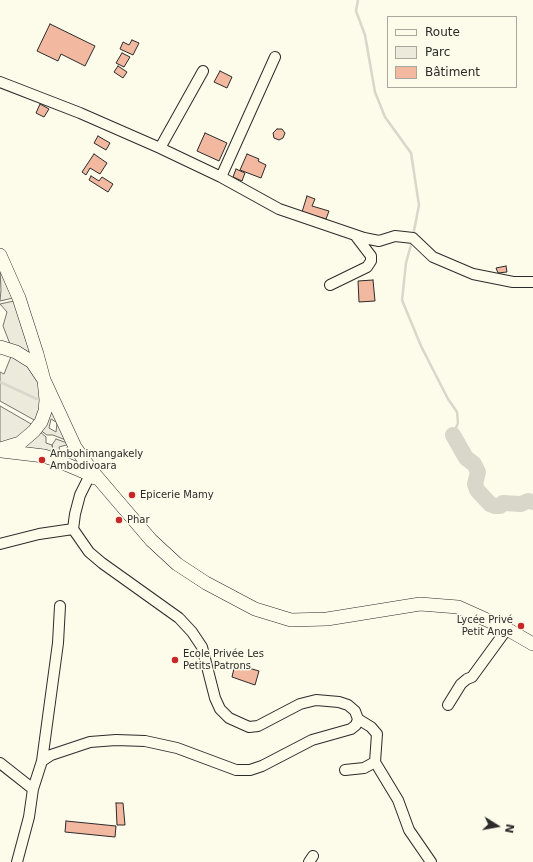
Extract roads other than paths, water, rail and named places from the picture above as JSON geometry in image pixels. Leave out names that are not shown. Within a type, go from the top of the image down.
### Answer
[{"type":"main road","points":[[0,255],[19,298],[44,380],[75,447],[91,472],[151,540],[178,564],[206,583],[255,609],[277,617],[300,621],[326,619],[402,606],[434,604],[458,607],[507,628],[533,644]]},
{"type":"main road","points":[[0,347],[22,355],[32,362],[44,380],[46,400],[45,411],[41,422],[20,443],[0,450]]},
{"type":"main road","points":[[0,450],[44,456],[91,472]]},
{"type":"street","points":[[221,177],[275,58]]},
{"type":"street","points":[[160,148],[203,71]]},
{"type":"street","points":[[0,82],[80,113],[160,148],[221,177],[279,209],[355,235],[379,241],[395,236],[413,238],[433,257],[473,274],[513,282],[533,282]]},
{"type":"street","points":[[330,285],[367,267],[371,261],[371,256],[355,235]]},
{"type":"street","points":[[91,472],[80,495],[75,514],[74,529],[89,552],[179,618],[192,632],[202,647],[215,698],[220,709],[229,718],[249,727],[258,726],[300,704],[316,700],[339,702],[355,711],[358,719],[371,727],[377,734],[375,762],[398,800],[409,830],[431,862]]},
{"type":"street","points":[[0,544],[39,534],[74,529]]},
{"type":"street","points":[[17,862],[33,789],[42,761],[58,643],[60,606]]},
{"type":"street","points":[[448,705],[461,684],[472,677],[507,628]]},
{"type":"street","points":[[42,761],[51,755],[90,742],[116,740],[145,741],[177,748],[236,770],[250,770],[262,766],[312,740],[351,729],[356,725],[358,719]]},
{"type":"street","points":[[346,770],[364,768],[375,762]]},
{"type":"street","points":[[0,763],[33,789]]},
{"type":"waterway","points":[[358,0],[356,11],[365,35],[375,92],[385,117],[411,153],[419,205],[413,236]]},
{"type":"waterway","points":[[412,241],[406,263],[402,300],[421,346],[448,399],[457,412],[458,423],[453,435]]},
{"type":"waterway","points":[[0,382],[37,399]]},
{"type":"waterway","points":[[453,435],[466,458],[474,464],[478,472],[475,484],[477,490],[490,504],[500,506],[503,503],[521,504],[528,501],[533,502]]},
{"type":"place","name":"Ambohimangakely Ambodivoara","points":[[42,460]]},
{"type":"place","name":"Epicerie Mamy","points":[[132,495]]},
{"type":"place","name":"Phar","points":[[119,520]]},
{"type":"place","name":"Lycée Privé Petit Ange","points":[[521,626]]},
{"type":"place","name":"Ecole Privée Les Petits Patrons","points":[[175,660]]}]
